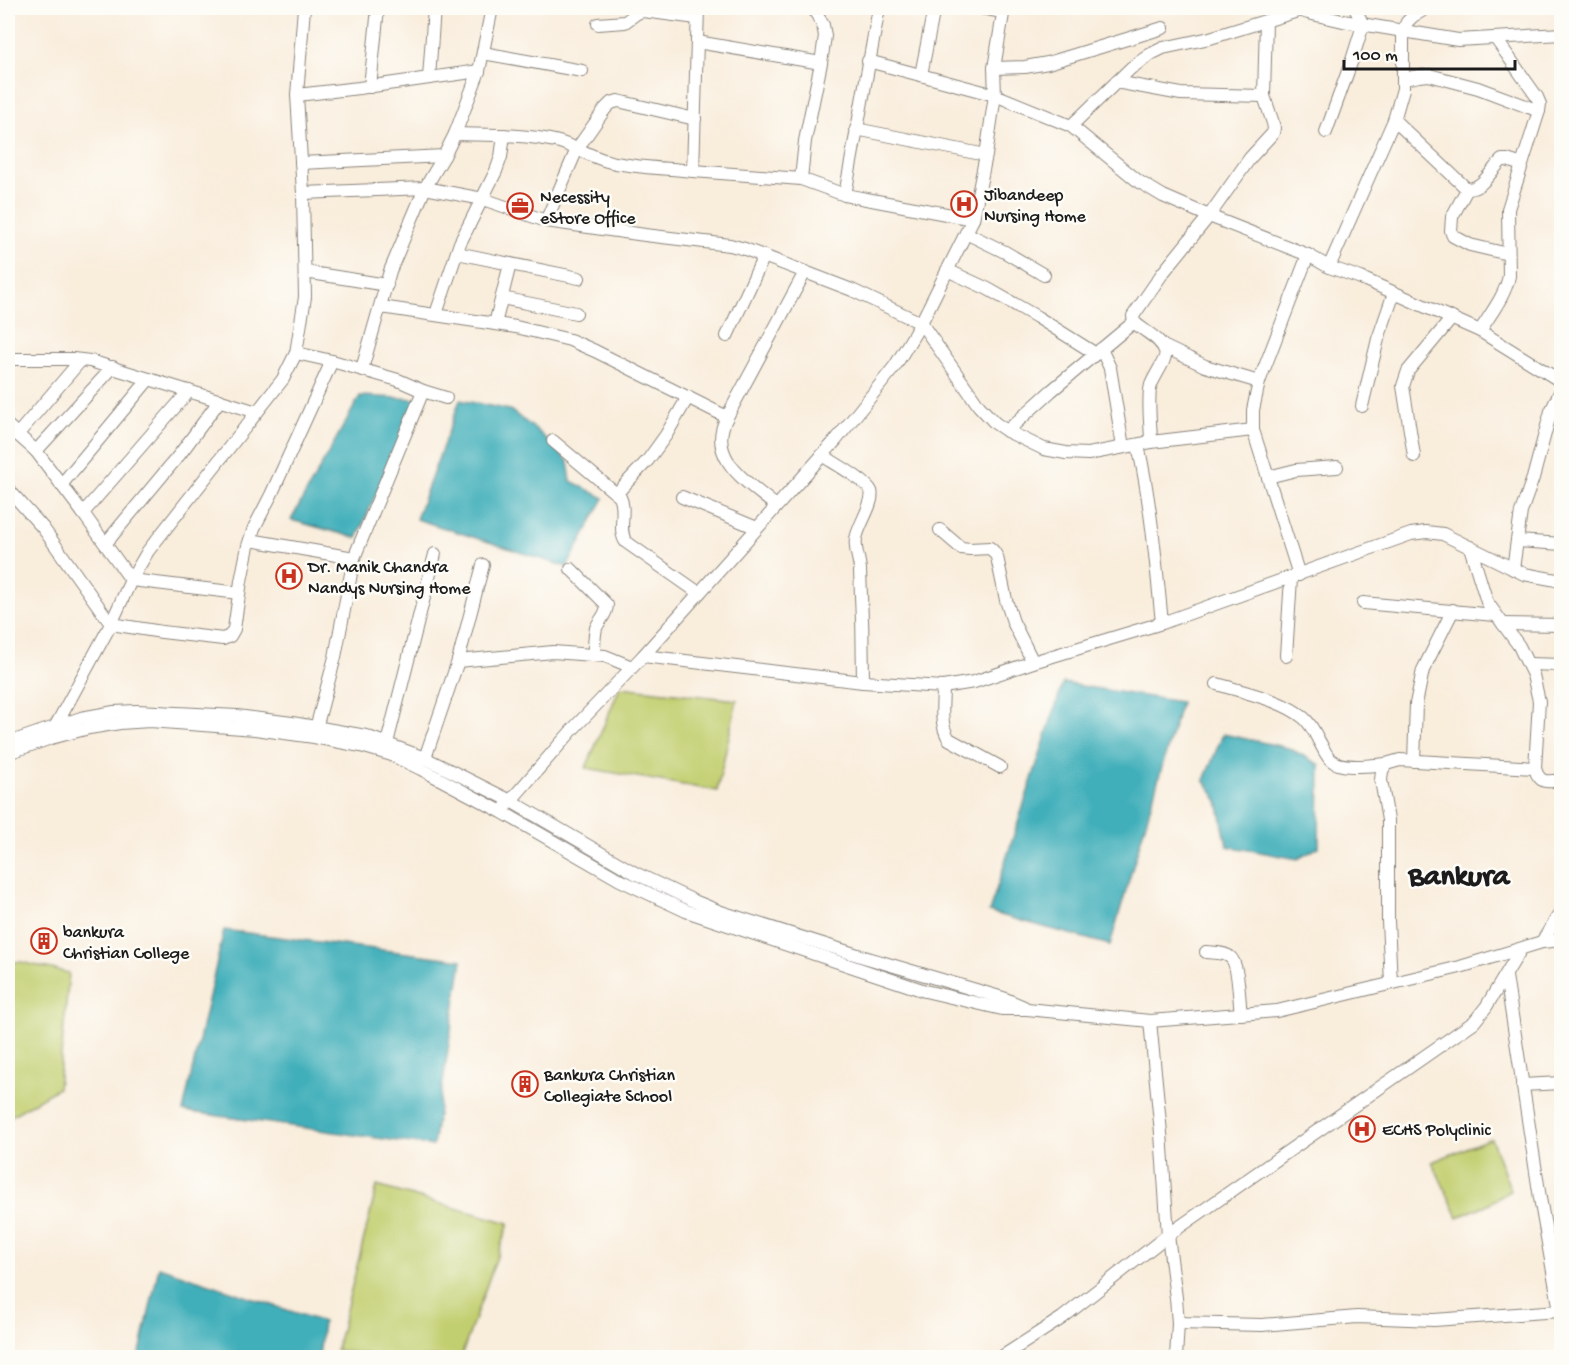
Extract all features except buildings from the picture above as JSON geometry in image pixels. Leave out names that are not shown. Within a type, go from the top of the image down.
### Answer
[{"type":"street","points":[[51,738],[148,551],[283,379],[296,353],[305,297],[303,193],[297,95],[304,8]]},
{"type":"street","points":[[370,87],[378,8]]},
{"type":"street","points":[[429,78],[434,8]]},
{"type":"street","points":[[362,369],[390,271],[425,188],[455,134],[479,72],[492,8]]},
{"type":"street","points":[[801,179],[805,141],[825,36],[823,25],[813,8]]},
{"type":"street","points":[[845,195],[879,8]]},
{"type":"street","points":[[921,75],[934,8]]},
{"type":"street","points":[[502,812],[574,728],[643,656],[822,455],[895,366],[921,323],[973,219],[986,155],[995,95],[994,68],[1004,10],[981,8]]},
{"type":"street","points":[[1326,132],[1363,25],[1355,8]]},
{"type":"street","points":[[1329,267],[1394,120],[1403,89],[1403,31],[1413,16],[1427,8]]},
{"type":"street","points":[[1071,126],[1140,61],[1163,48],[1210,38],[1297,9],[1363,25],[1458,40],[1562,34]]},
{"type":"street","points":[[598,24],[625,22],[643,11],[698,13],[693,171]]},
{"type":"street","points":[[1259,382],[1205,366],[1162,346],[1134,322],[1133,316],[1250,158],[1273,133],[1273,123],[1263,96],[1266,21]]},
{"type":"street","points":[[994,68],[1025,67],[1048,63],[1163,28]]},
{"type":"street","points":[[1480,330],[1507,286],[1509,276],[1508,209],[1540,104],[1538,97],[1496,39]]},
{"type":"street","points":[[697,42],[821,63]]},
{"type":"street","points":[[483,53],[582,70]]},
{"type":"street","points":[[868,61],[995,95],[1071,126],[1138,182],[1163,196],[1308,255],[1329,267],[1361,278],[1480,330],[1562,382]]},
{"type":"street","points":[[297,95],[479,72]]},
{"type":"street","points":[[1404,79],[1429,75],[1479,88],[1539,111]]},
{"type":"street","points":[[1116,82],[1181,94],[1263,96]]},
{"type":"street","points":[[546,221],[577,149],[611,103],[618,101],[695,118]]},
{"type":"street","points":[[1394,120],[1467,189]]},
{"type":"street","points":[[856,129],[986,155]]},
{"type":"street","points":[[455,134],[517,135],[556,142],[604,160],[625,165],[801,179],[845,195],[973,219]]},
{"type":"street","points":[[436,314],[460,243],[496,171],[501,157],[504,135]]},
{"type":"street","points":[[301,163],[444,156]]},
{"type":"street","points":[[1508,254],[1470,245],[1453,236],[1452,217],[1467,189],[1478,186],[1502,160],[1522,165]]},
{"type":"street","points":[[303,193],[425,188],[483,199],[546,221],[730,245],[745,249],[852,290],[921,323],[979,406],[995,423],[1044,449],[1088,454],[1151,442],[1253,430]]},
{"type":"street","points":[[966,233],[1044,274]]},
{"type":"street","points":[[457,253],[579,278]]},
{"type":"street","points":[[1286,656],[1295,576],[1253,430],[1253,410],[1259,382],[1308,255]]},
{"type":"street","points":[[726,336],[764,256]]},
{"type":"street","points":[[495,324],[510,264]]},
{"type":"street","points":[[947,270],[988,289],[1099,351],[1110,368],[1123,447]]},
{"type":"street","points":[[305,272],[387,285]]},
{"type":"street","points":[[776,507],[731,467],[720,439],[721,427],[805,272]]},
{"type":"street","points":[[1362,405],[1378,339],[1394,292]]},
{"type":"street","points":[[502,298],[576,313]]},
{"type":"street","points":[[381,307],[516,327],[570,340],[727,417]]},
{"type":"street","points":[[1414,456],[1403,386],[1408,371],[1452,318]]},
{"type":"street","points":[[1007,431],[1050,391],[1134,322]]},
{"type":"street","points":[[1151,442],[1149,389],[1155,374],[1166,358],[1162,346]]},
{"type":"street","points":[[296,353],[362,369],[446,398]]},
{"type":"street","points":[[8,359],[81,360],[113,367],[257,412]]},
{"type":"street","points":[[17,435],[81,360]]},
{"type":"street","points":[[8,489],[42,528],[111,624],[172,634],[223,639],[230,636],[234,629],[254,528],[333,361]]},
{"type":"street","points":[[36,451],[113,367]]},
{"type":"street","points":[[61,485],[149,379]]},
{"type":"street","points":[[1513,569],[1521,512],[1551,411],[1562,388]]},
{"type":"street","points":[[84,513],[189,391]]},
{"type":"street","points":[[315,732],[335,657],[354,558],[423,391]]},
{"type":"street","points":[[616,493],[648,460],[688,397]]},
{"type":"street","points":[[106,543],[180,454],[220,400]]},
{"type":"street","points":[[8,426],[36,451],[84,513],[131,580],[240,593]]},
{"type":"street","points":[[553,441],[620,497],[623,503],[622,537],[626,542],[699,593]]},
{"type":"street","points":[[1138,445],[1144,470],[1162,623]]},
{"type":"street","points":[[822,455],[865,483],[871,491],[871,498],[858,528],[856,540],[860,565],[863,625],[862,682]]},
{"type":"street","points":[[1268,477],[1296,470],[1337,467]]},
{"type":"street","points":[[682,497],[757,528]]},
{"type":"street","points":[[940,530],[961,548],[990,548],[994,552],[1013,622],[1033,663]]},
{"type":"street","points":[[643,656],[862,682],[943,687],[974,682],[1162,623],[1411,534],[1426,532],[1443,534],[1524,574],[1562,582]]},
{"type":"street","points":[[250,540],[354,558]]},
{"type":"street","points":[[1517,541],[1562,544]]},
{"type":"street","points":[[1470,547],[1487,602],[1519,646],[1533,675],[1539,701],[1535,768],[1540,779],[1547,782],[1562,780]]},
{"type":"street","points":[[387,743],[435,554]]},
{"type":"street","points":[[425,758],[458,661],[483,565]]},
{"type":"street","points":[[571,569],[607,605],[607,611],[595,631],[594,654]]},
{"type":"street","points":[[1363,603],[1453,610],[1499,619],[1562,625]]},
{"type":"street","points":[[1414,761],[1416,704],[1423,670],[1453,610]]},
{"type":"street","points":[[458,661],[553,652],[594,654],[632,667]]},
{"type":"street","points":[[1528,664],[1562,665]]},
{"type":"street","points":[[1217,684],[1263,697],[1305,718],[1329,759],[1336,764],[1355,766],[1386,764],[1400,760],[1535,768]]},
{"type":"street","points":[[943,687],[942,725],[949,740],[1000,767]]},
{"type":"street","points":[[8,743],[56,726],[98,715],[137,711],[237,716],[315,732],[392,755],[502,812],[620,880],[686,911],[925,991],[1002,1009],[1027,1009],[1150,1021],[1277,1011],[1460,967],[1542,942],[1562,940]]},
{"type":"street","points":[[8,753],[51,738],[99,726],[150,721],[366,736],[425,758],[511,801],[635,873],[712,908],[864,957],[1003,998],[1027,1009]]},
{"type":"street","points":[[1386,764],[1381,780],[1388,820],[1388,921],[1391,983]]},
{"type":"street","points":[[1542,942],[1562,910]]},
{"type":"street","points":[[1000,1358],[1062,1318],[1168,1234],[1474,1022],[1506,976],[1521,949]]},
{"type":"street","points":[[1206,952],[1224,954],[1233,960],[1240,1014]]},
{"type":"street","points":[[1178,1323],[1262,1325],[1357,1317],[1434,1320],[1561,1315],[1506,976]]},
{"type":"street","points":[[1150,1021],[1178,1323],[1176,1358]]},
{"type":"street","points":[[1522,1085],[1562,1083]]},
{"type":"green space","points":[[620,687],[737,700],[717,791],[586,768]]},
{"type":"green space","points":[[8,962],[21,962],[69,973],[58,1088],[8,1118]]},
{"type":"green space","points":[[1491,1138],[1511,1191],[1458,1217],[1432,1162]]},
{"type":"green space","points":[[377,1186],[509,1223],[461,1357],[392,1358],[336,1350]]},
{"type":"water","points":[[360,396],[417,399],[357,538],[291,520]]},
{"type":"water","points":[[460,400],[510,410],[538,431],[568,461],[571,481],[604,498],[567,567],[416,519]]},
{"type":"water","points":[[1063,683],[1181,702],[1110,945],[989,912]]},
{"type":"water","points":[[1223,734],[1289,748],[1320,765],[1319,847],[1298,859],[1227,846],[1218,801],[1204,780]]},
{"type":"water","points":[[224,930],[462,960],[433,1146],[183,1111]]},
{"type":"water","points":[[159,1267],[323,1322],[319,1357],[139,1357]]},
{"type":"place","name":"Jibandeep Nursing Home","points":[[964,204]]},
{"type":"place","name":"Necessity eStore Office","points":[[520,206]]},
{"type":"place","name":"Dr. Manik Chandra Nandys Nursing Home","points":[[289,576]]},
{"type":"place","name":"bankura Christian College","points":[[44,941]]},
{"type":"place","name":"Bankura Christian Collegiate School","points":[[525,1084]]},
{"type":"place","name":"ECHS Polyclinic","points":[[1362,1129]]},
{"type":"district","name":"Bankura","points":[[1459,874]]}]
